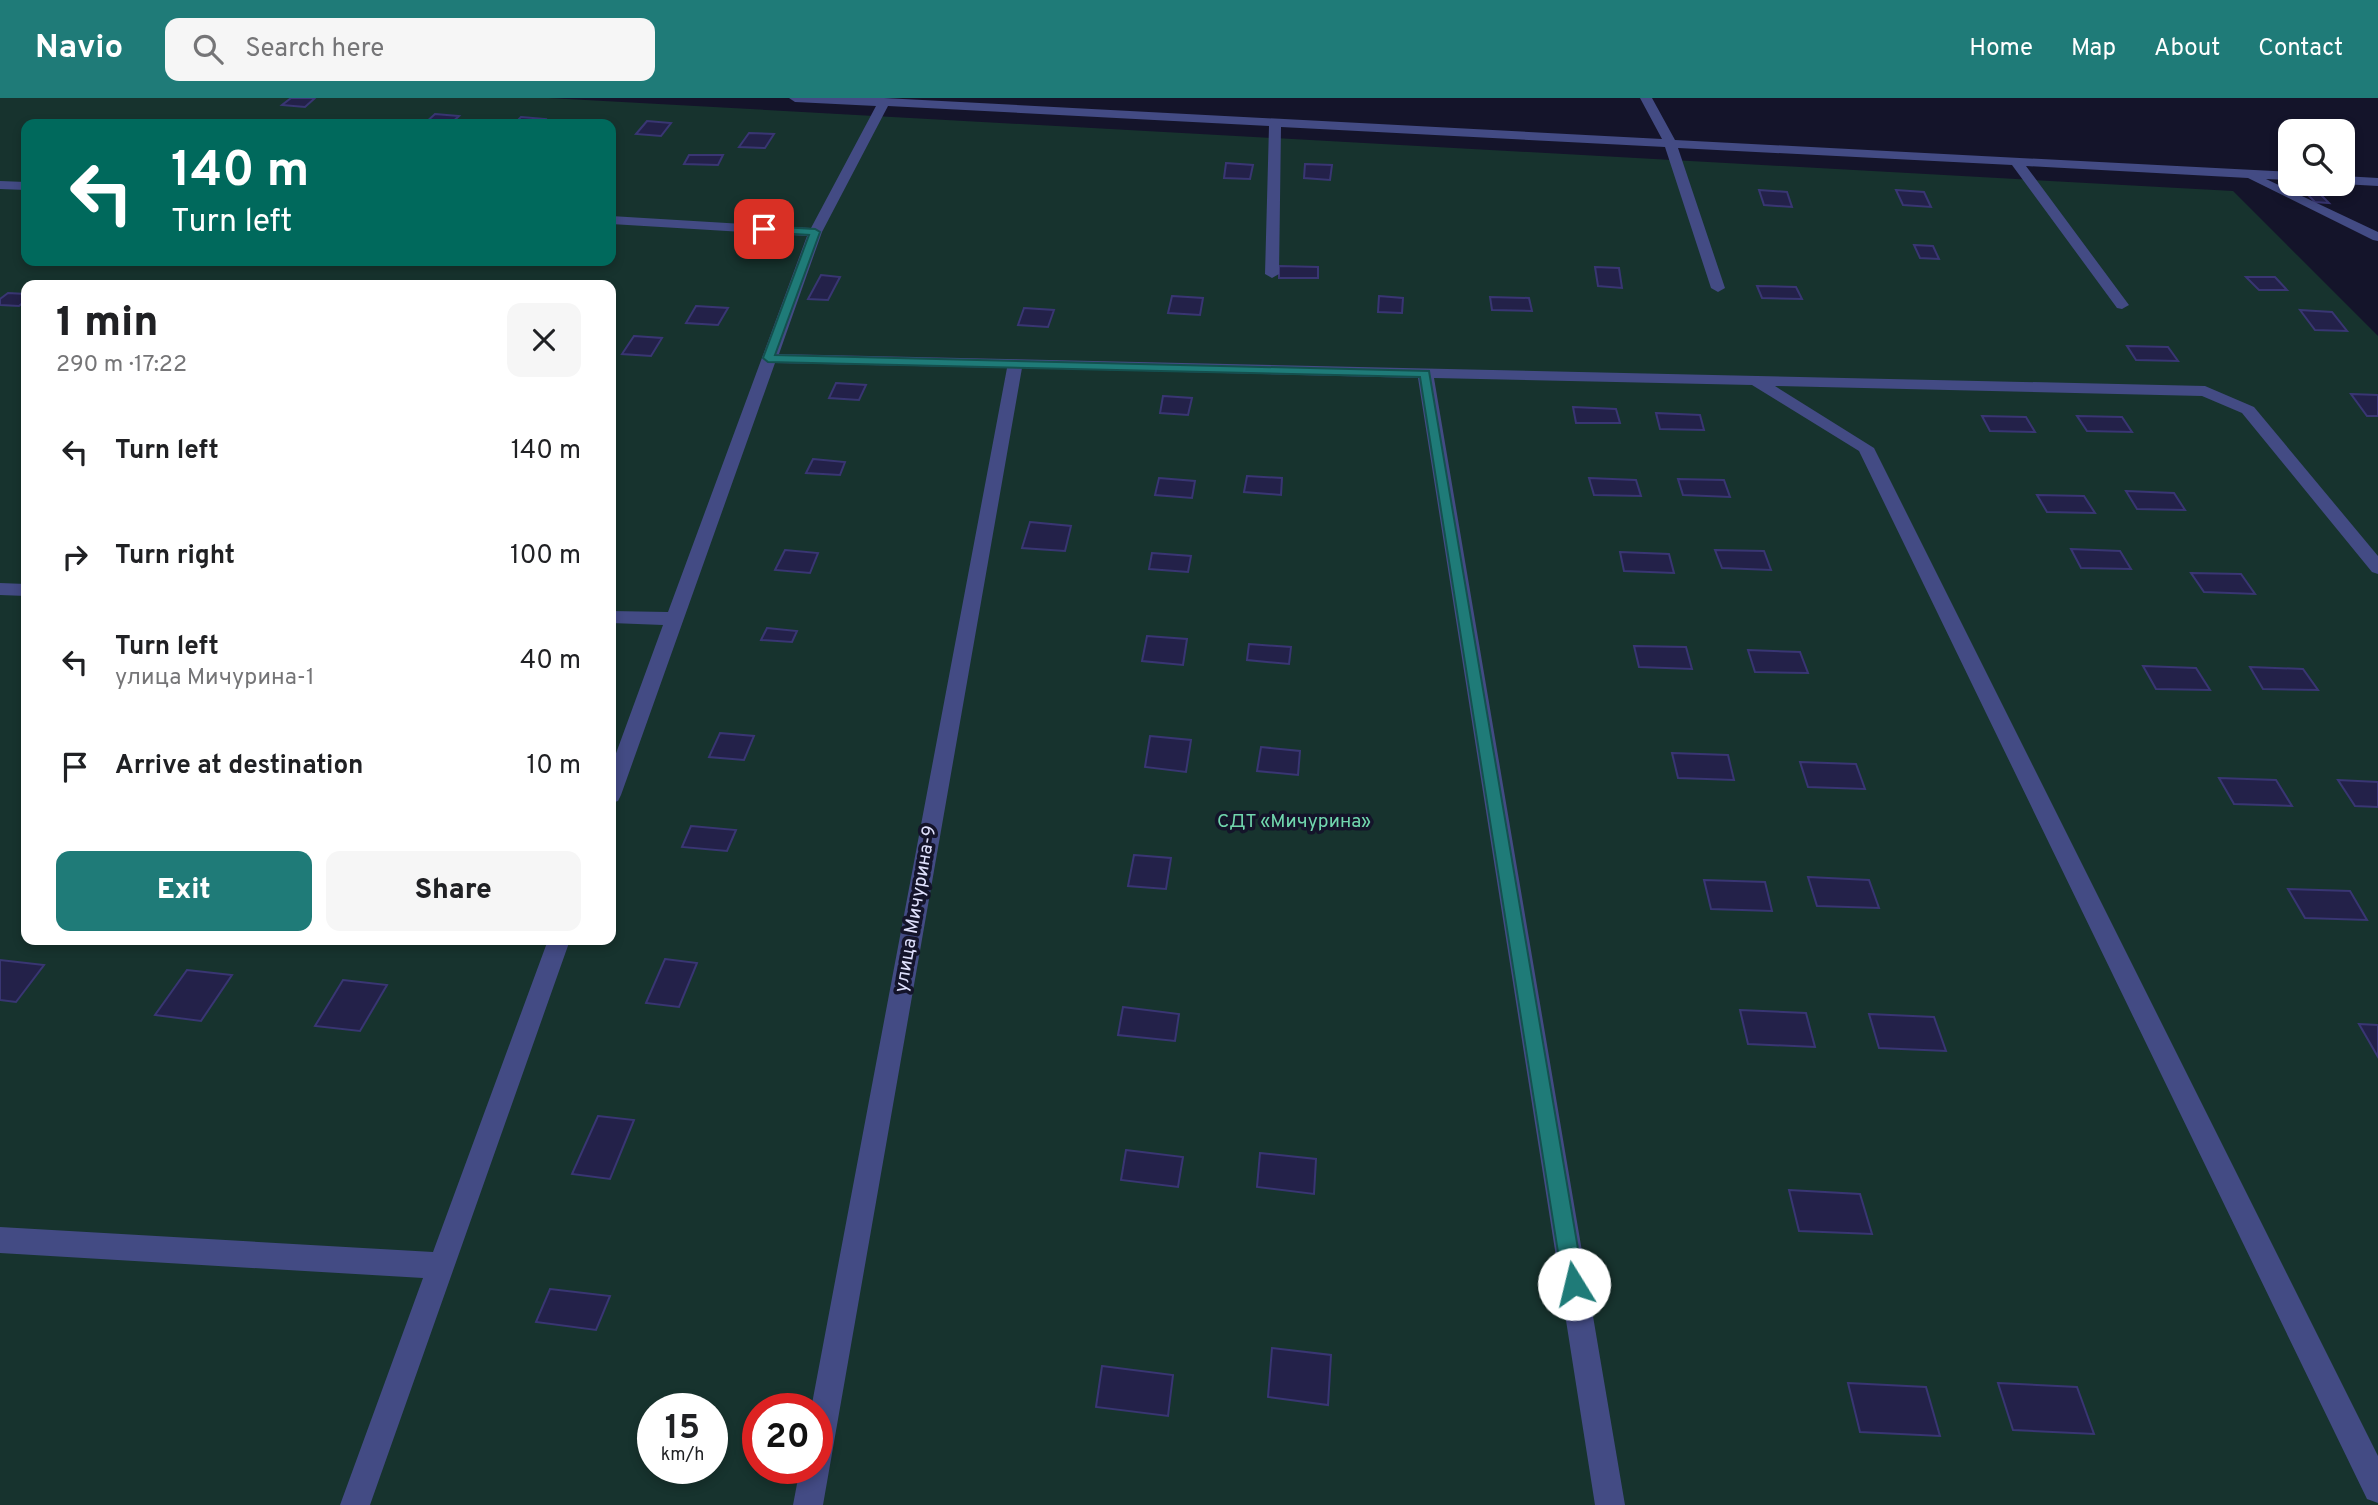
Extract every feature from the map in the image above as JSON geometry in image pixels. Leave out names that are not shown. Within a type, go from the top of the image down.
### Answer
[{"type":"street","points":[[795,98],[2278,175]]},
{"type":"street","points":[[1646,98],[1670,142],[1718,288]]},
{"type":"street","points":[[616,781],[815,232],[884,102]]},
{"type":"street","points":[[1272,274],[1275,121]]},
{"type":"street","points":[[2015,160],[2122,304]]},
{"type":"street","points":[[2239,172],[2378,237]]},
{"type":"street","points":[[2355,181],[2378,182]]},
{"type":"street","points":[[0,185],[21,186]]},
{"type":"street","points":[[616,220],[815,232]]},
{"type":"street","points":[[768,358],[2205,391],[2248,410],[2378,568]]},
{"type":"street","name":"улица Мичурина-9","points":[[828,1393],[1015,364]]},
{"type":"street","points":[[1425,373],[1610,1505]]},
{"type":"street","points":[[1756,381],[1866,448],[2378,1488]]},
{"type":"street","points":[[0,589],[21,590]]},
{"type":"street","points":[[616,617],[674,619]]},
{"type":"street","points":[[355,1505],[557,945]]},
{"type":"street","points":[[0,1240],[441,1266]]},
{"type":"street","points":[[808,1505],[812,1484]]},
{"type":"green space","name":"СДТ «Мичурина»","points":[[0,98],[549,98],[2233,191],[2378,336],[2378,1505],[0,1505]]},
{"type":"building","points":[[291,98],[315,98],[305,107],[282,105]]},
{"type":"building","points":[[435,114],[459,116],[456,119],[430,119]]},
{"type":"building","points":[[647,121],[671,123],[661,136],[636,134]]},
{"type":"building","points":[[749,133],[774,134],[765,148],[739,147]]},
{"type":"building","points":[[689,155],[723,155],[718,165],[684,164]]},
{"type":"building","points":[[1226,163],[1253,165],[1250,179],[1224,178]]},
{"type":"building","points":[[1305,164],[1332,165],[1330,180],[1304,178]]},
{"type":"building","points":[[1759,190],[1787,192],[1792,207],[1764,205]]},
{"type":"building","points":[[1896,190],[1924,192],[1931,207],[1903,205]]},
{"type":"building","points":[[2309,196],[2322,196],[2329,203],[2315,202]]},
{"type":"building","points":[[1914,245],[1933,246],[1939,259],[1920,258]]},
{"type":"building","points":[[1279,266],[1318,267],[1318,278],[1279,278]]},
{"type":"building","points":[[1595,267],[1619,268],[1622,288],[1598,286]]},
{"type":"building","points":[[821,275],[840,277],[828,300],[808,299]]},
{"type":"building","points":[[2246,277],[2275,277],[2287,290],[2259,290]]},
{"type":"building","points":[[1757,286],[1796,287],[1802,299],[1762,298]]},
{"type":"building","points":[[8,293],[21,294],[21,304],[0,305],[0,299]]},
{"type":"building","points":[[1172,296],[1203,298],[1200,315],[1168,313]]},
{"type":"building","points":[[1379,296],[1403,298],[1402,313],[1378,312]]},
{"type":"building","points":[[1490,297],[1529,298],[1532,311],[1492,310]]},
{"type":"building","points":[[696,306],[728,308],[718,325],[686,323]]},
{"type":"building","points":[[1024,308],[1054,310],[1048,327],[1018,325]]},
{"type":"building","points":[[2300,310],[2332,312],[2347,331],[2315,330]]},
{"type":"building","points":[[634,336],[662,338],[651,356],[622,354]]},
{"type":"building","points":[[2127,346],[2168,347],[2178,361],[2136,360]]},
{"type":"building","points":[[836,383],[866,385],[859,400],[829,398]]},
{"type":"building","points":[[2351,394],[2378,395],[2378,416],[2367,416]]},
{"type":"building","points":[[1163,396],[1192,398],[1188,415],[1160,413]]},
{"type":"building","points":[[1573,407],[1616,409],[1620,423],[1576,423]]},
{"type":"building","points":[[1656,413],[1700,415],[1704,430],[1660,429]]},
{"type":"building","points":[[1982,416],[2026,417],[2035,432],[1990,431]]},
{"type":"building","points":[[2077,416],[2122,417],[2132,432],[2087,431]]},
{"type":"building","points":[[813,459],[845,462],[840,475],[806,473]]},
{"type":"building","points":[[1247,476],[1282,478],[1281,495],[1244,492]]},
{"type":"building","points":[[1159,478],[1195,481],[1192,498],[1155,495]]},
{"type":"building","points":[[1589,478],[1636,480],[1641,496],[1594,495]]},
{"type":"building","points":[[1678,479],[1724,480],[1730,497],[1683,495]]},
{"type":"building","points":[[2126,491],[2174,493],[2185,510],[2137,509]]},
{"type":"building","points":[[2037,495],[2084,496],[2095,513],[2047,512]]},
{"type":"building","points":[[1030,522],[1071,526],[1065,551],[1022,548]]},
{"type":"building","points":[[2071,549],[2120,551],[2131,569],[2081,568]]},
{"type":"building","points":[[785,550],[818,553],[810,573],[775,570]]},
{"type":"building","points":[[1715,550],[1764,551],[1771,570],[1722,568]]},
{"type":"building","points":[[1620,552],[1669,554],[1674,573],[1624,571]]},
{"type":"building","points":[[1152,553],[1191,556],[1188,572],[1149,569]]},
{"type":"building","points":[[2191,573],[2241,574],[2255,594],[2204,592]]},
{"type":"building","points":[[767,628],[797,631],[792,642],[761,640]]},
{"type":"building","points":[[1147,636],[1187,639],[1183,665],[1142,661]]},
{"type":"building","points":[[1249,644],[1291,647],[1289,664],[1247,660]]},
{"type":"building","points":[[1634,646],[1686,647],[1692,669],[1639,667]]},
{"type":"building","points":[[1748,650],[1800,652],[1808,673],[1755,672]]},
{"type":"building","points":[[2143,666],[2196,668],[2210,690],[2156,689]]},
{"type":"building","points":[[2250,667],[2303,669],[2318,690],[2263,689]]},
{"type":"building","points":[[720,733],[754,736],[744,760],[709,757]]},
{"type":"building","points":[[1150,736],[1191,740],[1186,772],[1145,767]]},
{"type":"building","points":[[1261,747],[1300,751],[1298,775],[1257,771]]},
{"type":"building","points":[[1672,753],[1728,755],[1734,780],[1678,778]]},
{"type":"building","points":[[1800,762],[1856,764],[1865,789],[1808,787]]},
{"type":"building","points":[[2219,778],[2276,780],[2292,806],[2234,804]]},
{"type":"building","points":[[2338,780],[2378,782],[2378,807],[2355,806]]},
{"type":"building","points":[[691,826],[736,830],[727,851],[682,847]]},
{"type":"building","points":[[1134,855],[1171,858],[1166,889],[1128,886]]},
{"type":"building","points":[[1808,877],[1869,880],[1879,908],[1817,906]]},
{"type":"building","points":[[1704,880],[1765,882],[1772,911],[1711,909]]},
{"type":"building","points":[[2288,889],[2350,891],[2367,920],[2305,918]]},
{"type":"building","points":[[665,959],[697,963],[679,1007],[646,1003]]},
{"type":"building","points":[[0,960],[44,965],[16,1002],[0,1000]]},
{"type":"building","points":[[187,970],[232,975],[201,1021],[155,1015]]},
{"type":"building","points":[[343,980],[387,985],[360,1031],[315,1026]]},
{"type":"building","points":[[1123,1007],[1179,1014],[1175,1041],[1118,1035]]},
{"type":"building","points":[[1740,1010],[1806,1013],[1815,1047],[1748,1044]]},
{"type":"building","points":[[1869,1014],[1934,1017],[1946,1051],[1879,1048]]},
{"type":"building","points":[[2359,1024],[2378,1025],[2378,1057]]},
{"type":"building","points":[[598,1116],[634,1120],[610,1179],[572,1174]]},
{"type":"building","points":[[1126,1150],[1183,1157],[1178,1187],[1121,1180]]},
{"type":"building","points":[[1260,1153],[1316,1159],[1314,1194],[1257,1187]]},
{"type":"building","points":[[1789,1190],[1860,1194],[1872,1234],[1799,1231]]},
{"type":"building","points":[[550,1289],[610,1296],[596,1330],[536,1322]]},
{"type":"building","points":[[1272,1348],[1331,1355],[1328,1405],[1268,1397]]},
{"type":"building","points":[[1102,1366],[1173,1375],[1168,1416],[1096,1407]]},
{"type":"building","points":[[1848,1383],[1926,1387],[1940,1436],[1860,1432]]},
{"type":"building","points":[[1998,1383],[2077,1387],[2094,1434],[2013,1430]]},
{"type":"route","points":[[764,229],[815,232],[768,358],[1425,373],[1574,1284]]}]
